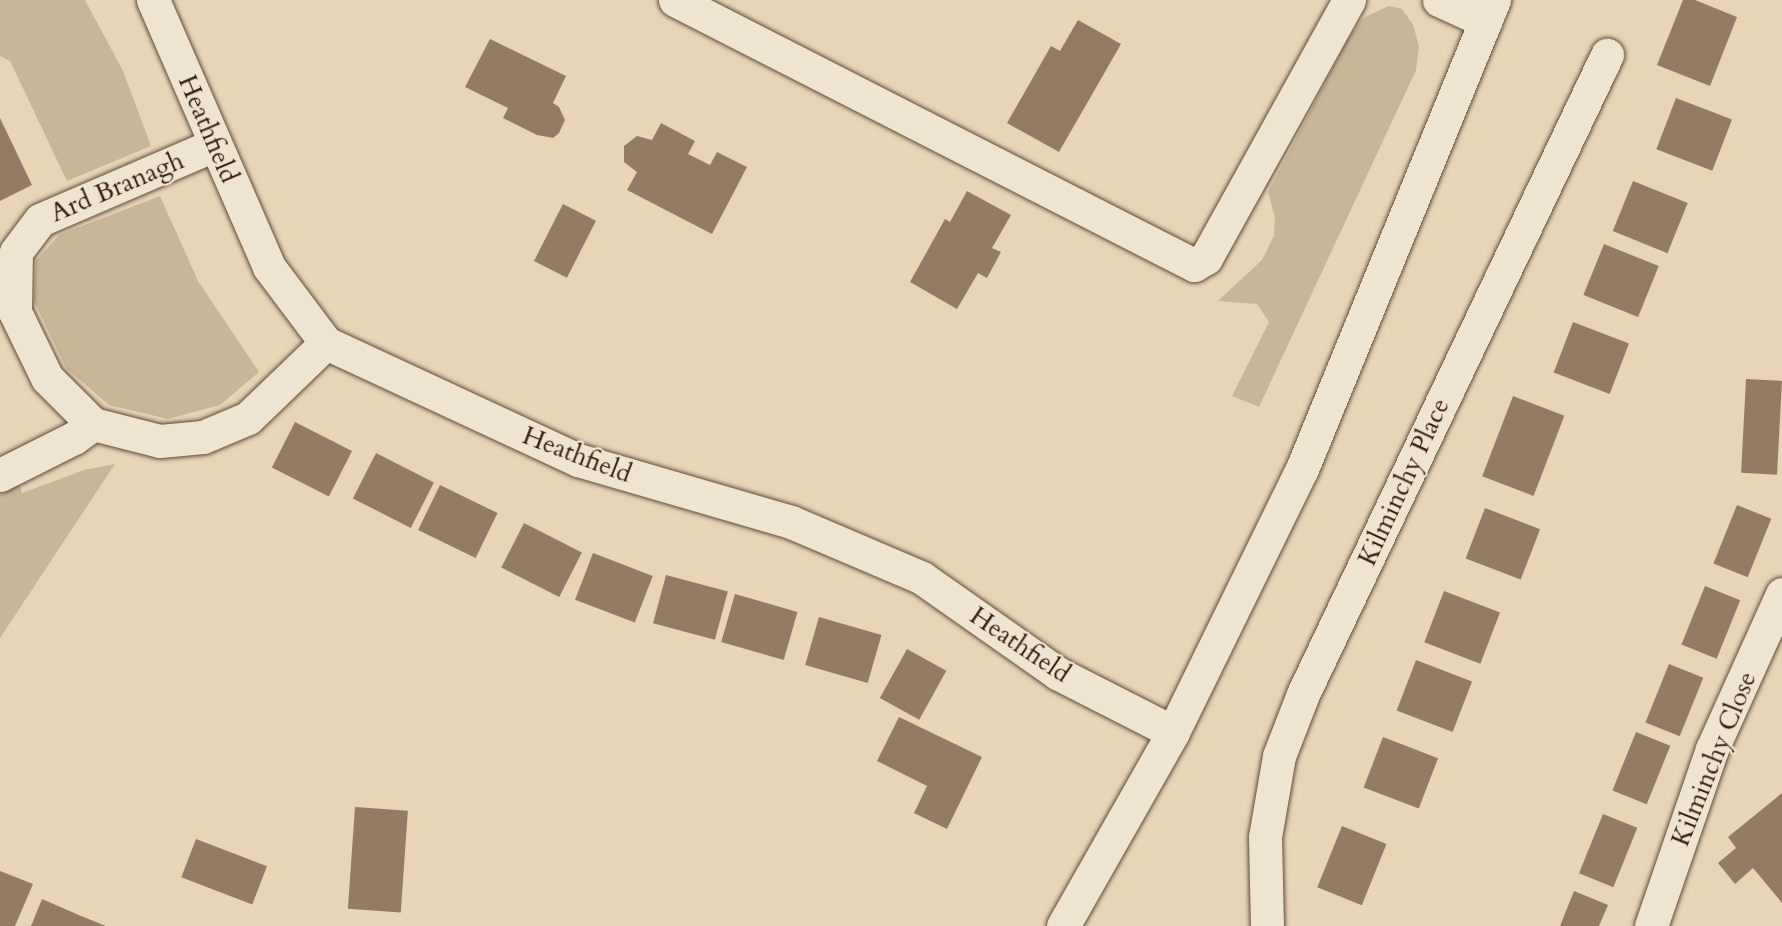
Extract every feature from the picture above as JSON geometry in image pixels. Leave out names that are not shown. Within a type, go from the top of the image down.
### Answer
[{"type":"street","name":"Heathfield","points":[[153,0],[214,145],[269,267],[326,344],[578,460],[791,522],[922,578],[1057,673],[1173,732]]},
{"type":"street","points":[[675,0],[1194,265],[1206,258],[1349,0]]},
{"type":"street","points":[[1063,926],[1173,732],[1302,469],[1489,10],[1439,0]]},
{"type":"street","name":"Kilminchy Place","points":[[1267,926],[1265,837],[1279,756],[1303,694],[1607,55]]},
{"type":"street","name":"Ard Branagh","points":[[93,424],[46,378],[15,312],[16,252],[40,220],[214,145]]},
{"type":"street","points":[[0,475],[74,438],[93,424],[160,441],[203,437],[248,418],[326,344]]},
{"type":"street","name":"Kilminchy Close","points":[[1651,926],[1709,759],[1782,594]]},
{"type":"shaded area","points":[[0,0],[85,0],[123,71],[151,146],[67,181],[10,61],[0,56]]},
{"type":"shaded area","points":[[1389,6],[1402,9],[1413,25],[1419,46],[1416,70],[1259,407],[1232,396],[1269,322],[1257,304],[1218,301],[1262,260],[1274,236],[1275,218],[1268,192],[1347,41],[1363,18]]},
{"type":"shaded area","points":[[160,196],[198,281],[259,372],[220,405],[168,419],[109,405],[66,368],[34,301],[36,261],[59,235]]},
{"type":"shaded area","points":[[115,464],[0,638],[0,495],[19,484],[22,493],[84,470]]},
{"type":"building","points":[[1683,0],[1695,0],[1737,17],[1710,86],[1657,65]]},
{"type":"building","points":[[1078,20],[1121,44],[1059,152],[1007,123],[1051,46],[1060,51]]},
{"type":"building","points":[[490,39],[566,76],[553,103],[559,107],[565,120],[559,133],[553,138],[537,135],[503,118],[508,108],[465,87]]},
{"type":"building","points":[[1676,98],[1732,120],[1712,171],[1656,149]]},
{"type":"building","points":[[0,118],[32,185],[0,201]]},
{"type":"building","points":[[661,123],[695,141],[688,154],[710,165],[717,152],[747,167],[712,234],[627,190],[637,172],[624,162],[624,146],[637,136],[652,140]]},
{"type":"building","points":[[1633,181],[1688,203],[1667,253],[1613,231]]},
{"type":"building","points":[[967,191],[1011,215],[992,248],[1001,252],[987,278],[978,273],[957,309],[910,282],[945,219],[950,222]]},
{"type":"building","points":[[563,204],[596,221],[567,278],[534,261]]},
{"type":"building","points":[[1604,244],[1659,266],[1638,317],[1583,295]]},
{"type":"building","points":[[1573,322],[1629,344],[1610,394],[1554,372]]},
{"type":"building","points":[[1746,379],[1782,381],[1777,475],[1741,473]]},
{"type":"building","points":[[1513,396],[1564,416],[1534,496],[1482,476]]},
{"type":"building","points":[[295,422],[352,451],[329,496],[272,467]]},
{"type":"building","points":[[376,453],[434,483],[411,528],[353,498]]},
{"type":"building","points":[[440,485],[498,513],[476,558],[418,530]]},
{"type":"building","points":[[1737,505],[1771,519],[1748,577],[1713,563]]},
{"type":"building","points":[[1485,508],[1540,529],[1521,580],[1466,558]]},
{"type":"building","points":[[524,523],[582,553],[559,597],[501,568]]},
{"type":"building","points":[[593,553],[653,576],[635,623],[575,600]]},
{"type":"building","points":[[666,575],[728,592],[715,640],[653,623]]},
{"type":"building","points":[[1705,586],[1740,600],[1717,659],[1681,644]]},
{"type":"building","points":[[1444,591],[1500,613],[1480,664],[1424,642]]},
{"type":"building","points":[[735,594],[797,612],[784,660],[721,642]]},
{"type":"building","points":[[819,617],[881,635],[868,683],[805,665]]},
{"type":"building","points":[[907,649],[946,671],[919,720],[880,698]]},
{"type":"building","points":[[1416,660],[1472,682],[1453,732],[1397,710]]},
{"type":"building","points":[[1669,664],[1703,678],[1680,736],[1645,722]]},
{"type":"building","points":[[899,717],[982,757],[947,829],[914,813],[927,786],[877,761]]},
{"type":"building","points":[[1636,732],[1670,746],[1647,804],[1612,790]]},
{"type":"building","points":[[1383,737],[1438,758],[1419,809],[1364,787]]},
{"type":"building","points":[[1782,793],[1782,903],[1753,868],[1735,884],[1718,863],[1736,848],[1728,837]]},
{"type":"building","points":[[355,807],[408,811],[401,912],[348,909]]},
{"type":"building","points":[[1603,814],[1637,828],[1613,887],[1579,873]]},
{"type":"building","points":[[1342,826],[1387,844],[1362,905],[1317,887]]},
{"type":"building","points":[[196,839],[267,866],[252,905],[181,877]]},
{"type":"building","points":[[0,871],[33,884],[15,926],[0,926]]},
{"type":"building","points":[[1574,891],[1608,905],[1599,926],[1560,926]]},
{"type":"building","points":[[42,899],[81,916],[106,926],[31,926]]}]
